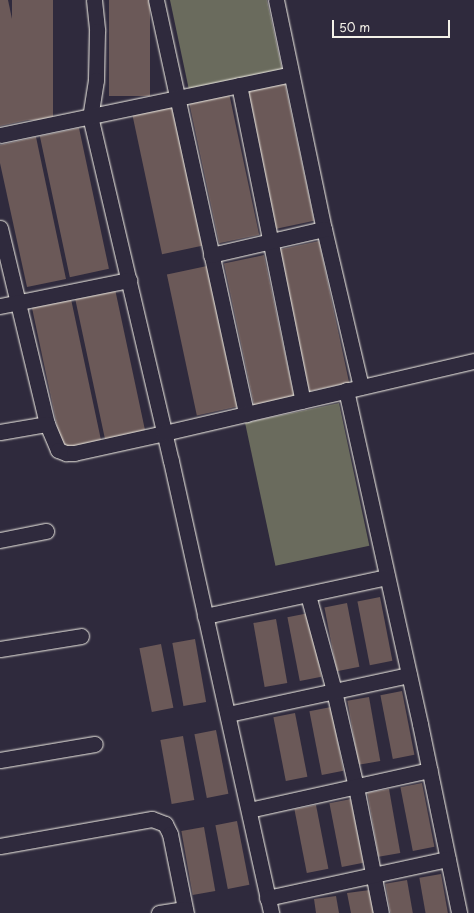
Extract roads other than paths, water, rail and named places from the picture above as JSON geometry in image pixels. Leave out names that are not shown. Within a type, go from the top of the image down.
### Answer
[{"type":"street","points":[[94,0],[97,32],[96,80],[90,116],[228,714],[270,913]]},
{"type":"street","points":[[156,0],[179,98],[211,255],[246,414]]},
{"type":"street","points":[[276,0],[324,229],[360,387]]},
{"type":"street","points":[[0,135],[291,74]]},
{"type":"street","points":[[239,85],[303,401]]},
{"type":"street","points":[[0,228],[47,424],[58,450],[66,453],[74,453],[164,433],[474,361]]},
{"type":"street","points":[[211,255],[324,229]]},
{"type":"street","points":[[0,306],[129,280]]},
{"type":"street","points":[[346,390],[430,770],[459,913]]},
{"type":"street","points":[[0,432],[47,424]]},
{"type":"street","points":[[0,540],[46,531]]},
{"type":"street","points":[[205,616],[387,577]]},
{"type":"street","points":[[308,595],[334,691],[356,787],[381,913]]},
{"type":"street","points":[[0,649],[81,636]]},
{"type":"street","points":[[228,714],[409,675]]},
{"type":"street","points":[[0,760],[95,744]]},
{"type":"street","points":[[249,810],[430,770]]},
{"type":"street","points":[[0,846],[152,819],[165,824],[170,834],[186,911],[159,913]]},
{"type":"street","points":[[268,898],[448,860]]}]
